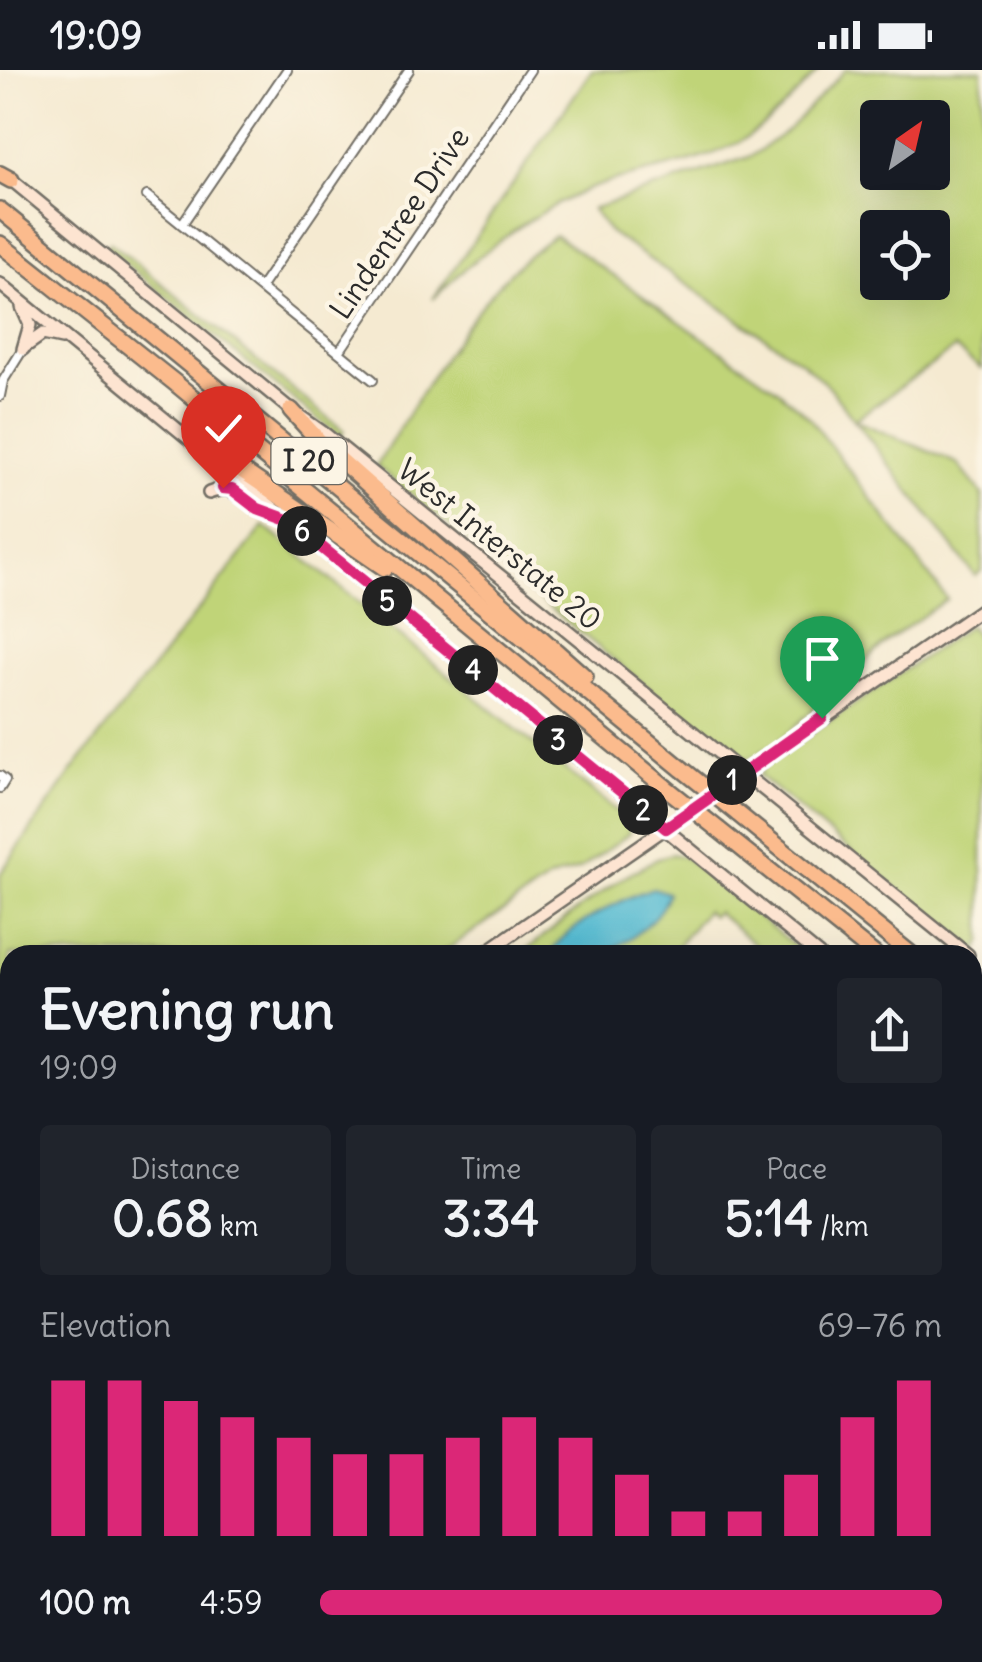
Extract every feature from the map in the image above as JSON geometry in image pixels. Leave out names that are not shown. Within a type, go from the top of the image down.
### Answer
[{"type":"highway","name":"I 20","points":[[0,210],[900,945]]},
{"type":"highway","name":"I 20","points":[[0,244],[863,945]]},
{"type":"highway","points":[[291,410],[320,442],[554,646],[603,693],[617,714]]},
{"type":"highway","points":[[212,458],[234,465],[429,602],[452,611]]},
{"type":"main road","name":"West Interstate 20","points":[[4,175],[955,945]]},
{"type":"main road","points":[[5,288],[806,945]]},
{"type":"main road","points":[[5,288],[26,311],[30,325],[23,349]]},
{"type":"main road","points":[[23,349],[44,334],[74,344]]},
{"type":"main road","points":[[212,458],[214,478],[209,493],[232,489],[258,509],[288,520]]},
{"type":"main road","points":[[496,945],[982,609]]},
{"type":"street","points":[[182,224],[287,70]]},
{"type":"street","points":[[261,287],[409,70]]},
{"type":"street","name":"Lindentree Drive","points":[[340,352],[530,70]]},
{"type":"street","points":[[147,196],[374,380]]},
{"type":"street","points":[[0,396],[3,382],[23,349]]},
{"type":"green space","points":[[592,70],[819,70],[772,118],[740,141],[702,158],[600,185],[560,203],[502,239],[433,299]]},
{"type":"green space","points":[[845,70],[982,70],[982,369],[955,348],[854,420],[829,387],[803,363],[608,231],[592,209],[752,156],[789,129]]},
{"type":"green space","points":[[555,235],[779,391],[809,417],[947,599],[887,641],[785,736],[756,756],[732,756],[376,466],[478,310],[527,256]]},
{"type":"green space","points":[[110,242],[344,431],[340,437],[106,248]]},
{"type":"green space","points":[[855,420],[957,463],[982,494],[982,571],[975,576]]},
{"type":"green space","points":[[264,526],[628,820],[629,834],[580,869],[551,878],[454,945],[0,945],[0,874],[73,770]]},
{"type":"green space","points":[[969,626],[982,641],[980,945],[965,945],[759,776],[764,766]]},
{"type":"green space","points":[[672,854],[685,857],[794,945],[756,945],[717,912],[712,916],[706,911],[678,945],[533,945],[596,896],[656,859]]},
{"type":"water","points":[[653,888],[668,893],[648,924],[619,945],[557,945],[579,925]]},
{"type":"route","points":[[223,488],[232,489],[258,509],[288,520],[666,828],[822,718]]}]
